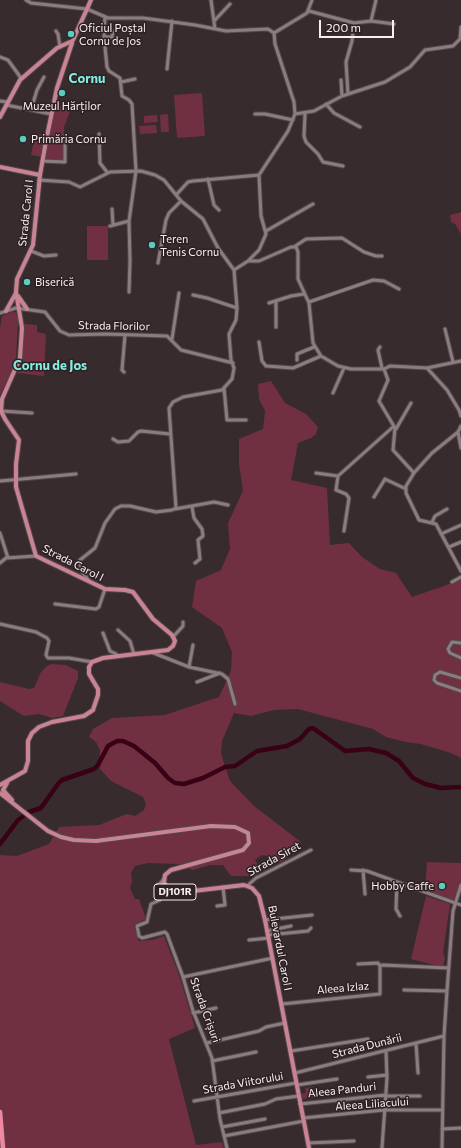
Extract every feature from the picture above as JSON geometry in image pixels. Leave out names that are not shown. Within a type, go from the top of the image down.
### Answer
[{"type":"highway","points":[[0,1112],[3,1148]]},
{"type":"main road","points":[[40,178],[51,114],[71,42],[91,0]]},
{"type":"main road","points":[[0,117],[22,78],[60,47],[71,42]]},
{"type":"main road","name":"Strada Carol I","points":[[0,167],[40,178],[33,242],[31,251],[18,276],[16,292],[22,328],[20,358],[2,399],[2,411],[5,419],[19,440],[16,464],[17,493],[36,556],[105,590],[125,590],[133,592],[153,619],[173,637]]},
{"type":"main road","points":[[6,311],[16,292],[27,309]]},
{"type":"main road","points":[[1,789],[7,781],[20,774],[27,768],[28,741],[32,733],[39,727],[52,722],[84,716],[93,710],[98,695],[98,689],[89,674],[89,667],[92,662],[97,659],[170,649],[174,644],[173,637]]},
{"type":"main road","name":"DJ101R","points":[[1,789],[17,806],[37,822],[57,835],[79,840],[96,841],[211,826],[240,828],[249,835],[248,845],[240,852],[171,870],[166,873],[164,885],[167,889],[176,893],[223,887],[247,886]]},
{"type":"main road","name":"Bulevardul Carol I","points":[[247,886],[254,890],[259,896],[265,920],[309,1146]]},
{"type":"street","points":[[26,0],[31,3],[87,9],[105,17],[143,18],[172,21],[232,32],[268,30],[274,33]]},
{"type":"street","points":[[211,0],[215,20],[215,29]]},
{"type":"street","points":[[274,33],[309,11],[312,0]]},
{"type":"street","points":[[371,21],[376,0]]},
{"type":"street","points":[[215,20],[230,4]]},
{"type":"street","points":[[309,11],[354,23],[371,21],[394,24]]},
{"type":"street","points":[[105,17],[104,37],[107,67],[118,76],[121,82],[122,96],[129,100],[132,104],[136,171],[129,221],[130,261],[128,292]]},
{"type":"street","points":[[167,69],[172,21]]},
{"type":"street","points":[[348,94],[346,62],[352,41],[354,23]]},
{"type":"street","points":[[295,114],[305,114],[342,96],[374,86],[406,70],[425,50],[453,46],[460,39],[461,27]]},
{"type":"street","points":[[56,31],[58,34],[60,47]]},
{"type":"street","points":[[104,37],[112,37],[113,32]]},
{"type":"street","points":[[234,270],[248,261],[259,250],[266,231],[261,216],[259,175],[288,131],[295,114],[294,102],[275,44],[274,33]]},
{"type":"street","points":[[0,57],[8,60],[22,78]]},
{"type":"street","points":[[31,110],[37,90],[44,77]]},
{"type":"street","points":[[121,82],[135,79]]},
{"type":"street","points":[[341,80],[342,96]]},
{"type":"street","points":[[0,101],[51,114]]},
{"type":"street","points":[[326,104],[334,113],[360,127]]},
{"type":"street","points":[[255,114],[265,114],[293,120]]},
{"type":"street","points":[[305,114],[304,136],[306,142],[318,154],[323,162],[343,166]]},
{"type":"street","points":[[99,134],[100,163],[107,172]]},
{"type":"street","points":[[42,161],[64,162],[65,136]]},
{"type":"street","points":[[40,178],[69,182],[82,186],[107,172],[136,171],[146,172],[159,177],[181,201],[202,219],[218,248],[234,270],[237,308],[236,320],[229,334],[234,376],[224,388],[190,396],[173,402],[169,411],[175,509]]},
{"type":"street","points":[[176,195],[190,181],[259,175]]},
{"type":"street","points":[[208,179],[214,205],[216,209],[219,210]]},
{"type":"street","points":[[158,262],[164,225],[169,213],[181,201]]},
{"type":"street","points":[[266,231],[313,204]]},
{"type":"street","points":[[112,209],[112,226],[129,221]]},
{"type":"street","points":[[248,261],[259,260],[294,247],[306,239],[342,238],[364,252],[376,256],[382,256]]},
{"type":"street","points":[[294,247],[298,252],[298,279],[309,302],[314,347],[321,356],[344,368],[383,368],[390,366],[427,368],[461,360]]},
{"type":"street","points":[[31,251],[44,256],[56,255]]},
{"type":"street","points":[[309,302],[372,280],[384,281],[399,289]]},
{"type":"street","points":[[179,293],[172,339],[181,350],[233,363]]},
{"type":"street","points":[[269,303],[291,296],[304,294]]},
{"type":"street","points":[[193,295],[237,308]]},
{"type":"street","points":[[276,301],[276,327]]},
{"type":"street","points":[[0,313],[19,308]]},
{"type":"street","name":"Strada Florilor","points":[[19,308],[47,313],[57,328],[68,335],[164,336],[172,339]]},
{"type":"street","points":[[445,329],[453,362]]},
{"type":"street","points":[[124,372],[122,370],[125,335]]},
{"type":"street","points":[[259,342],[262,361],[266,366],[293,368],[321,356]]},
{"type":"street","points":[[297,360],[297,354],[314,347]]},
{"type":"street","points":[[380,347],[378,350],[383,368],[388,376],[388,380],[379,401],[395,428],[393,452],[414,474]]},
{"type":"street","points":[[333,393],[344,368]]},
{"type":"street","points":[[427,368],[447,390],[461,416]]},
{"type":"street","points":[[224,388],[227,420],[246,420]]},
{"type":"street","points":[[344,531],[348,498],[347,495],[336,490],[338,476],[395,428],[411,403]]},
{"type":"street","points":[[2,411],[32,413]]},
{"type":"street","points":[[406,489],[414,474],[432,454],[458,432],[461,426]]},
{"type":"street","points":[[113,439],[118,442],[129,441],[141,431],[170,434]]},
{"type":"street","points":[[458,432],[461,448]]},
{"type":"street","points":[[316,473],[338,476]]},
{"type":"street","points":[[0,482],[76,474]]},
{"type":"street","points":[[374,497],[385,479],[406,489],[418,518],[421,521],[436,524],[461,571]]},
{"type":"street","points":[[90,583],[80,567],[80,560],[95,548],[108,518],[118,508],[130,506],[152,512],[192,507],[214,502],[228,505]]},
{"type":"street","points":[[192,507],[194,518],[202,529],[203,536],[198,540],[200,559],[195,563]]},
{"type":"street","points":[[432,522],[435,516],[448,509]]},
{"type":"street","points":[[441,534],[461,525]]},
{"type":"street","points":[[0,534],[8,558]]},
{"type":"street","points":[[449,547],[461,542]]},
{"type":"street","points":[[0,563],[8,558],[36,556]]},
{"type":"street","points":[[72,574],[80,567]]},
{"type":"street","points":[[452,582],[461,577]]},
{"type":"street","points":[[55,604],[96,609],[99,607],[105,590]]},
{"type":"street","points":[[173,637],[183,626],[183,622]]},
{"type":"street","points":[[0,624],[36,632],[48,640],[46,655],[48,658],[69,658],[92,662]]},
{"type":"street","points":[[118,630],[130,641],[134,654]]},
{"type":"street","points":[[103,633],[110,651],[116,654],[116,656]]},
{"type":"street","points":[[461,643],[452,642],[448,649],[450,653],[461,658]]},
{"type":"street","points":[[189,667],[193,645]]},
{"type":"street","points":[[151,652],[189,667],[220,673],[228,680],[235,704]]},
{"type":"street","points":[[461,678],[440,672],[436,674],[434,680],[437,683],[461,691]]},
{"type":"street","points":[[197,682],[220,673]]},
{"type":"street","name":"Strada Siret","points":[[247,886],[256,878],[311,850]]},
{"type":"street","points":[[351,870],[363,870],[461,905]]},
{"type":"street","points":[[363,870],[365,894]]},
{"type":"street","name":"Strada Crișuri","points":[[164,879],[158,886],[161,898],[159,901],[151,904],[148,920],[137,926],[139,938],[167,933],[194,1013],[207,1043],[212,1061],[219,1113],[227,1148]]},
{"type":"street","points":[[397,882],[396,909],[400,916]]},
{"type":"street","points":[[442,1148],[444,1036],[447,991],[455,903],[461,885]]},
{"type":"street","points":[[217,906],[224,905],[223,887]]},
{"type":"street","points":[[265,920],[312,915]]},
{"type":"street","points":[[249,940],[292,926]]},
{"type":"street","points":[[268,935],[308,931],[311,928]]},
{"type":"street","points":[[183,977],[273,958]]},
{"type":"street","points":[[358,964],[378,963],[380,966],[382,964],[449,968]]},
{"type":"street","name":"Aleea Izlaz","points":[[282,1004],[380,994],[380,966]]},
{"type":"street","points":[[404,990],[447,991]]},
{"type":"street","points":[[194,1013],[216,1008]]},
{"type":"street","points":[[207,1043],[259,1031],[266,1027],[285,1023]]},
{"type":"street","name":"Strada Dunării","points":[[295,1073],[444,1036]]},
{"type":"street","points":[[291,1051],[368,1039]]},
{"type":"street","points":[[416,1043],[418,1073]]},
{"type":"street","points":[[382,1148],[387,1075],[386,1051]]},
{"type":"street","points":[[212,1061],[256,1052]]},
{"type":"street","points":[[368,1076],[387,1075]]},
{"type":"street","name":"Strada Viitorului","points":[[194,1101],[337,1079]]},
{"type":"street","points":[[219,1113],[265,1104],[276,1099],[299,1096]]},
{"type":"street","name":"Aleea Panduri","points":[[300,1104],[386,1096],[420,1096]]},
{"type":"street","name":"Aleea Liliacului","points":[[224,1136],[304,1120],[384,1110],[442,1110]]},
{"type":"street","points":[[222,1127],[265,1119]]},
{"type":"street","points":[[442,1129],[461,1128]]},
{"type":"street","points":[[309,1146],[354,1141]]},
{"type":"shaded area","points":[[202,93],[205,136],[177,138],[174,95]]},
{"type":"shaded area","points":[[54,105],[71,109],[64,127],[63,162],[43,161]]},
{"type":"shaded area","points":[[168,114],[169,132],[161,132],[160,115]]},
{"type":"shaded area","points":[[157,115],[158,122],[144,123],[144,116]]},
{"type":"shaded area","points":[[156,125],[157,133],[140,134],[139,126]]},
{"type":"shaded area","points":[[35,134],[45,135],[42,157],[31,155]]},
{"type":"shaded area","points":[[461,212],[461,234],[455,224],[451,222],[450,215]]},
{"type":"shaded area","points":[[87,226],[108,226],[108,260],[87,260]]},
{"type":"shaded area","points":[[15,312],[17,315],[18,321],[16,357],[13,368],[0,395],[0,328],[2,316]]},
{"type":"shaded area","points":[[24,324],[37,325],[37,332],[46,334],[44,376],[17,373],[22,358]]},
{"type":"shaded area","points":[[271,381],[285,403],[306,414],[318,427],[316,434],[311,438],[298,443],[291,480],[327,488],[330,545],[349,543],[362,557],[380,569],[396,573],[412,597],[461,580],[461,758],[451,753],[421,744],[386,737],[373,729],[298,709],[274,710],[251,716],[234,713],[222,741],[221,754],[230,781],[254,806],[301,842],[285,860],[278,863],[272,862],[267,856],[262,855],[255,860],[261,871],[254,876],[231,876],[223,865],[210,865],[193,870],[178,864],[148,863],[135,866],[131,873],[132,882],[130,888],[135,899],[139,899],[146,919],[134,925],[139,941],[152,940],[164,936],[179,975],[195,1028],[169,1039],[196,1145],[222,1142],[224,1148],[0,1148],[0,855],[17,856],[49,844],[59,827],[99,825],[127,814],[135,816],[144,810],[146,804],[143,797],[111,781],[100,769],[100,750],[96,742],[89,737],[93,729],[112,718],[165,715],[219,697],[231,671],[232,652],[222,628],[192,607],[196,581],[221,570],[230,549],[228,523],[243,491],[239,464],[239,439],[263,429],[265,411],[259,399],[258,384]]},
{"type":"shaded area","points":[[51,664],[66,665],[78,671],[78,678],[63,716],[52,718],[39,714],[24,716],[0,701],[0,682],[29,689],[34,688],[41,672]]},
{"type":"shaded area","name":"Hobby Caffe","points":[[427,862],[461,863],[461,882],[454,901],[425,890]]},
{"type":"shaded area","points":[[426,896],[450,904],[443,953],[445,958],[443,967],[411,959]]},
{"type":"shaded area","points":[[313,1087],[315,1097],[302,1099],[301,1094],[306,1093],[305,1088]]},
{"type":"waterway","points":[[0,844],[18,820],[29,812],[41,808],[62,780],[94,769],[98,765],[108,746],[117,741],[123,741],[134,746],[155,763],[168,778],[175,783],[184,784],[203,778],[225,767],[235,766],[257,751],[287,746],[300,739],[309,729],[313,728],[345,751],[369,749],[386,753],[399,761],[413,778],[425,784],[441,788],[461,787]]},
{"type":"place","name":"Oficiul Poștal Cornu de Jos","points":[[71,34]]},
{"type":"place","name":"Muzeul Hărților","points":[[62,93]]},
{"type":"place","name":"Primăria Cornu","points":[[23,139]]},
{"type":"place","name":"Teren Tenis Cornu","points":[[152,245]]},
{"type":"place","name":"Biserică","points":[[27,282]]},
{"type":"place","name":"Hobby Caffe","points":[[442,886]]},
{"type":"district","name":"Cornu","points":[[87,79]]},
{"type":"district","name":"Cornu de Jos","points":[[50,366]]}]
